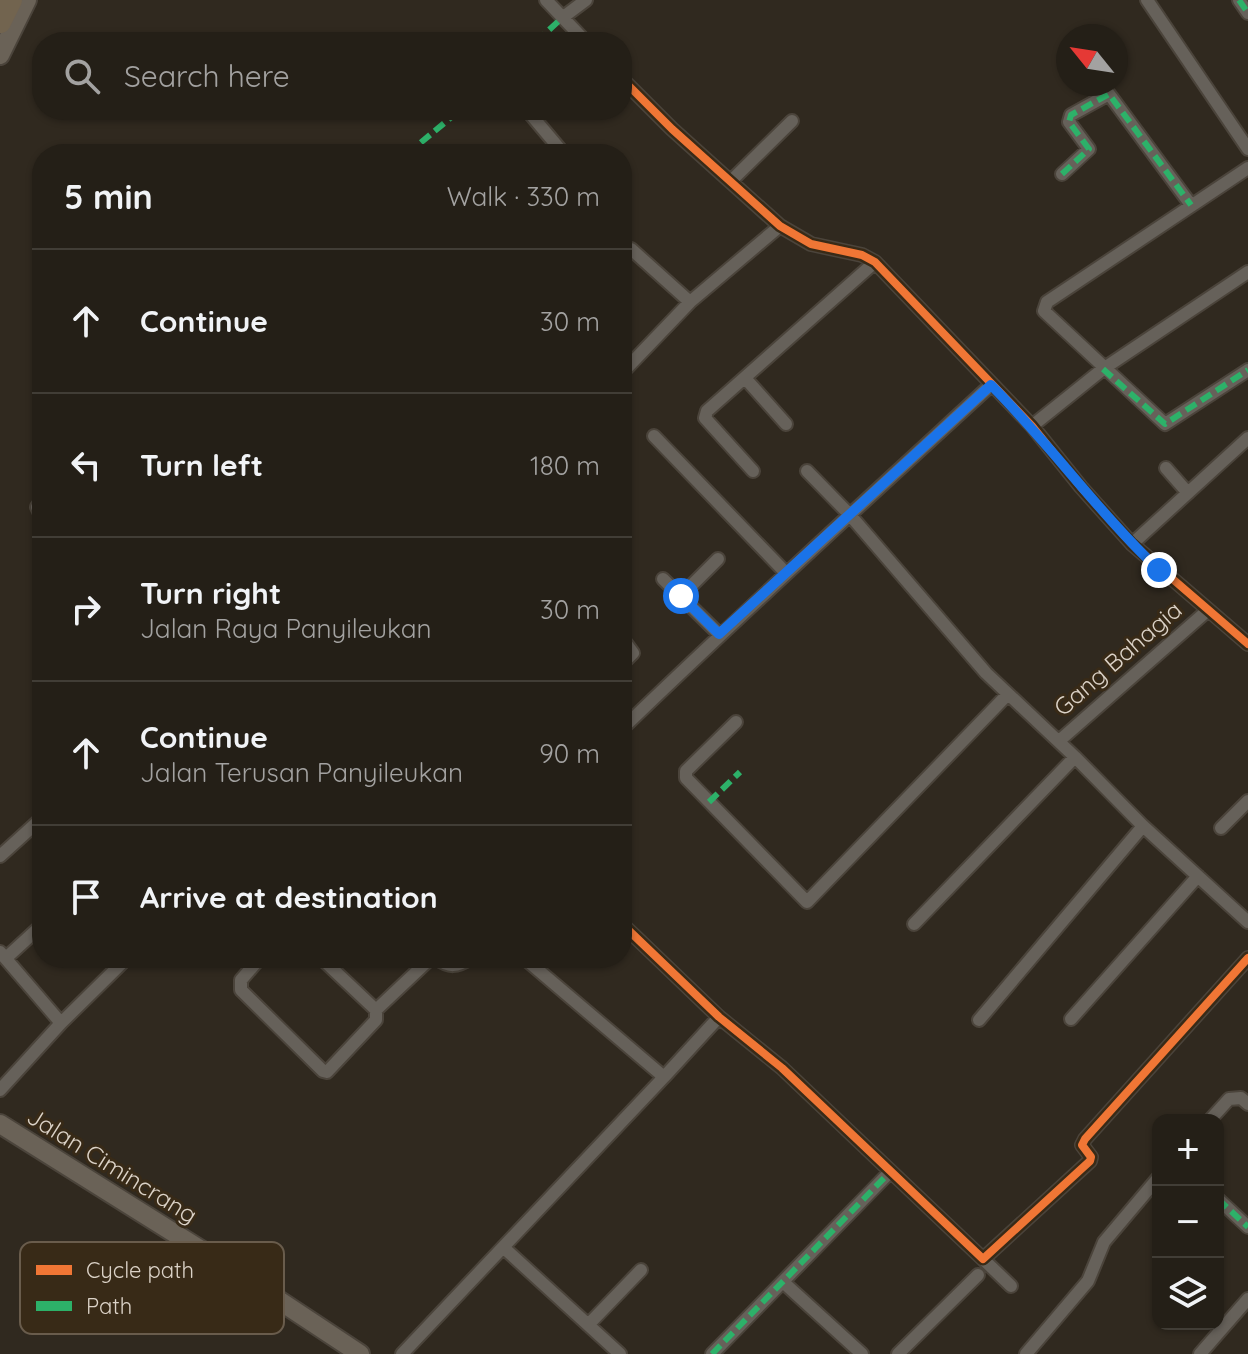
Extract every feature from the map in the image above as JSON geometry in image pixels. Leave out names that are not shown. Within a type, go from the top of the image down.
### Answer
[{"type":"highway","points":[[0,22],[11,0]]},
{"type":"main road","points":[[0,55],[27,0]]},
{"type":"main road","name":"Jalan Cimincrang","points":[[0,1124],[190,1242]]},
{"type":"main road","name":"Jalan Cimincrang","points":[[284,1304],[360,1354]]},
{"type":"street","points":[[546,0],[574,32]]},
{"type":"street","points":[[562,18],[586,0]]},
{"type":"street","points":[[1147,0],[1248,149]]},
{"type":"street","points":[[1239,0],[1248,13]]},
{"type":"street","points":[[632,89],[780,226],[811,244],[862,255],[875,262],[1032,426],[1132,544],[1248,644]]},
{"type":"street","points":[[1062,174],[1089,149],[1069,122],[1071,115],[1107,93],[1191,205]]},
{"type":"street","points":[[535,120],[556,144]]},
{"type":"street","points":[[731,181],[792,121]]},
{"type":"street","points":[[1248,168],[1047,302],[1044,307],[1048,315],[1161,423],[1169,423],[1248,370]]},
{"type":"street","points":[[632,360],[690,302],[780,226]]},
{"type":"street","points":[[632,250],[690,302]]},
{"type":"street","points":[[753,471],[705,418],[707,411],[875,262]]},
{"type":"street","points":[[1032,426],[1103,369],[1248,272]]},
{"type":"street","points":[[745,378],[786,424]]},
{"type":"street","points":[[632,719],[785,572],[991,385]]},
{"type":"street","points":[[654,436],[785,572]]},
{"type":"street","points":[[1132,544],[1248,438]]},
{"type":"street","points":[[1166,468],[1188,493]]},
{"type":"street","points":[[807,471],[850,515],[966,653],[1143,826],[1248,922]]},
{"type":"street","points":[[681,596],[718,559]]},
{"type":"street","points":[[663,579],[719,634]]},
{"type":"street","name":"Gang Bahagia","points":[[1059,741],[1207,611]]},
{"type":"street","points":[[736,722],[686,771],[686,778],[807,902],[1008,694]]},
{"type":"street","points":[[914,924],[1075,757]]},
{"type":"street","points":[[1221,828],[1248,801]]},
{"type":"street","points":[[979,1020],[1143,826]]},
{"type":"street","points":[[0,856],[32,827]]},
{"type":"street","points":[[1071,1019],[1198,876]]},
{"type":"street","points":[[32,933],[3,955],[61,1023]]},
{"type":"street","points":[[632,934],[719,1017],[782,1068],[1011,1286]]},
{"type":"street","points":[[983,1259],[1090,1161],[1091,1157],[1082,1145],[1085,1139],[1248,958]]},
{"type":"street","points":[[0,1090],[117,968]]},
{"type":"street","points":[[251,968],[241,980],[241,990],[323,1071],[331,1068],[376,1020],[376,1010],[332,968]]},
{"type":"street","points":[[376,1010],[422,968]]},
{"type":"street","points":[[536,968],[664,1077]]},
{"type":"street","points":[[402,1354],[719,1017]]},
{"type":"street","points":[[1215,1114],[1229,1099],[1241,1098],[1248,1104]]},
{"type":"street","points":[[712,1354],[890,1172]]},
{"type":"street","points":[[1034,1351],[1088,1281],[1104,1242],[1152,1185]]},
{"type":"street","points":[[1224,1205],[1248,1227]]},
{"type":"street","points":[[504,1248],[620,1354]]},
{"type":"street","points":[[588,1325],[641,1270]]},
{"type":"street","points":[[898,1354],[978,1275]]},
{"type":"street","points":[[783,1282],[862,1354]]},
{"type":"street","points":[[1200,1354],[1248,1299]]},
{"type":"marked path","points":[[1239,0],[1248,13]]},
{"type":"marked path","points":[[547,32],[562,18]]},
{"type":"marked path","points":[[1062,174],[1089,149],[1069,122],[1071,115],[1109,94],[1191,205]]},
{"type":"marked path","points":[[419,144],[448,120]]},
{"type":"marked path","points":[[1103,369],[1165,424],[1248,370]]},
{"type":"marked path","points":[[709,802],[740,772]]},
{"type":"marked path","points":[[712,1354],[890,1172]]},
{"type":"marked path","points":[[1224,1205],[1248,1227]]},
{"type":"cycle path","points":[[632,89],[780,226],[811,244],[862,255],[875,262],[1032,426],[1132,544],[1248,644]]},
{"type":"cycle path","points":[[632,934],[719,1017],[782,1068],[983,1259],[1090,1161],[1091,1157],[1082,1145],[1085,1139],[1248,958]]},
{"type":"route","points":[[681,596],[719,634],[991,385],[1032,426],[1081,487],[1159,570]]}]
